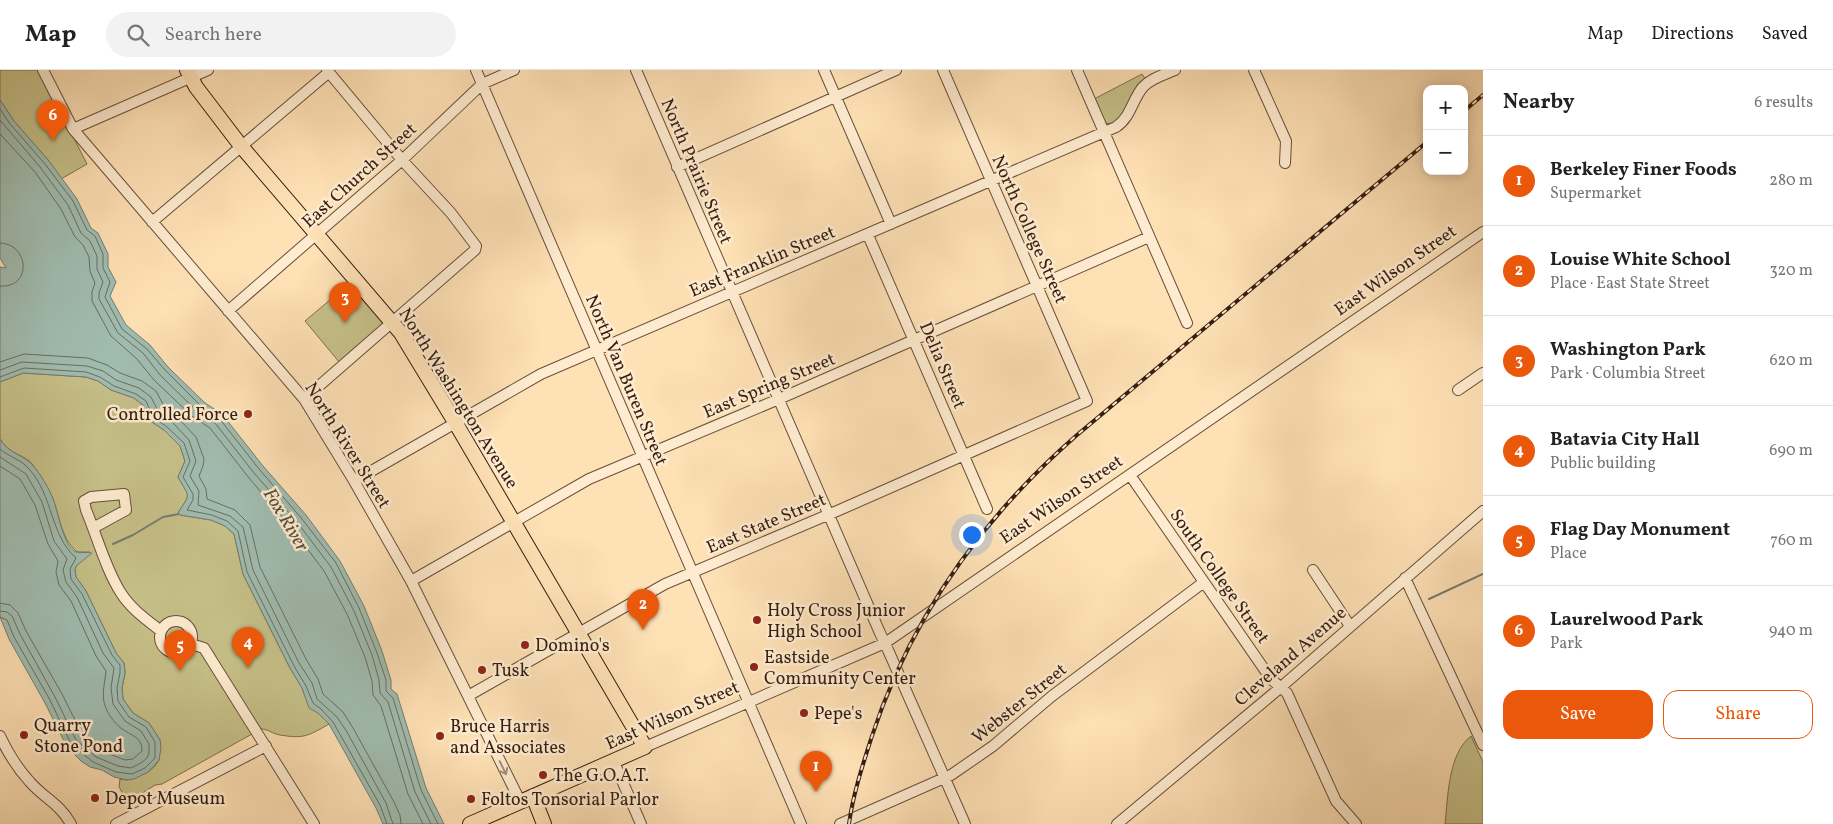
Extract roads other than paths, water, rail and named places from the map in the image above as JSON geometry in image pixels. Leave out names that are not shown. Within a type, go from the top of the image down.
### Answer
[{"type":"main road","name":"North Washington Avenue","points":[[189,74],[241,146],[393,323],[455,422],[645,747]]},
{"type":"main road","name":"East Wilson Street","points":[[470,824],[645,747]]},
{"type":"main road","points":[[533,796],[544,824]]},
{"type":"street","name":"North River Street","points":[[43,70],[73,129],[304,400],[354,481],[411,581],[520,802]]},
{"type":"street","points":[[73,129],[189,74],[208,70]]},
{"type":"street","name":"North Van Buren Street","points":[[476,70],[801,824]]},
{"type":"street","name":"East Church Street","points":[[228,310],[402,160],[482,84],[514,70]]},
{"type":"street","name":"North Prairie Street","points":[[636,70],[965,824]]},
{"type":"street","points":[[824,70],[891,224]]},
{"type":"street","points":[[677,167],[896,70]]},
{"type":"street","name":"North College Street","points":[[943,70],[1088,401]]},
{"type":"street","points":[[1078,70],[1187,322]]},
{"type":"street","name":"East Franklin Street","points":[[354,481],[541,374],[1116,127],[1125,120],[1146,84],[1175,70]]},
{"type":"street","points":[[1254,70],[1286,141],[1285,163]]},
{"type":"street","points":[[152,222],[328,71],[402,160],[451,213],[474,242],[475,250],[304,400]]},
{"type":"street","name":"East Wilson Street","points":[[645,747],[885,642],[1483,232]]},
{"type":"street","name":"Delia Street","points":[[868,234],[987,509]]},
{"type":"street","name":"East Spring Street","points":[[411,581],[588,479],[778,399],[1150,237]]},
{"type":"street","points":[[1458,390],[1483,373]]},
{"type":"street","name":"East State Street","points":[[468,696],[638,597],[1088,401]]},
{"type":"street","name":"South College Street","points":[[1130,475],[1271,680],[1287,693],[1336,801],[1356,824]]},
{"type":"street","name":"Cleveland Avenue","points":[[1117,824],[1280,688],[1483,511]]},
{"type":"street","points":[[93,528],[111,576],[122,594],[146,619],[162,631]]},
{"type":"street","points":[[1313,570],[1350,626]]},
{"type":"street","points":[[1405,578],[1483,745]]},
{"type":"street","name":"Webster Street","points":[[840,824],[945,778],[993,746],[1052,696],[1204,582]]},
{"type":"street","points":[[172,622],[181,622],[192,633],[191,644],[179,653],[168,652],[161,644],[162,631],[164,627],[172,622]]},
{"type":"street","points":[[191,644],[204,648],[314,824]]},
{"type":"street","points":[[0,736],[11,758],[26,777],[65,813],[71,824]]},
{"type":"street","points":[[116,824],[266,746]]},
{"type":"street","points":[[614,762],[641,824]]},
{"type":"water","name":"Fox River","points":[[0,100],[14,121],[49,161],[77,199],[91,228],[98,233],[108,254],[108,267],[116,282],[110,296],[126,325],[150,345],[168,367],[205,403],[222,414],[263,466],[306,515],[340,561],[364,606],[382,651],[391,680],[391,689],[397,694],[426,788],[444,824],[383,824],[329,724],[318,713],[309,708],[302,688],[243,574],[234,534],[225,526],[211,520],[180,515],[178,513],[187,498],[187,493],[178,477],[185,461],[180,446],[164,430],[149,420],[143,405],[134,398],[111,390],[98,381],[86,377],[23,373],[0,382],[0,267],[6,268],[0,258]]},
{"type":"water","points":[[0,439],[3,444],[27,460],[38,471],[55,504],[61,528],[71,548],[76,552],[92,553],[76,566],[76,577],[86,591],[116,653],[124,663],[123,699],[133,713],[149,723],[160,740],[159,760],[148,772],[134,779],[127,780],[114,777],[102,770],[90,767],[67,747],[9,639],[0,617]]},
{"type":"waterway","points":[[113,544],[133,535],[163,517],[179,514]]},
{"type":"waterway","points":[[1429,599],[1483,574]]},
{"type":"railway","points":[[1468,108],[1483,95]]},
{"type":"railway","points":[[849,824],[856,790],[872,736],[888,692],[907,650],[929,610],[981,535],[1011,500],[1077,435],[1423,145]]},
{"type":"place","name":"Laurelwood Park","points":[[53,141]]},
{"type":"place","name":"Washington Park","points":[[345,323]]},
{"type":"place","name":"Controlled Force","points":[[248,414]]},
{"type":"place","name":"Holy Cross Junior High School","points":[[757,620]]},
{"type":"place","name":"Louise White School","points":[[643,630]]},
{"type":"place","name":"Domino's","points":[[525,645]]},
{"type":"place","name":"Eastside Community Center","points":[[754,667]]},
{"type":"place","name":"Batavia City Hall","points":[[248,668]]},
{"type":"place","name":"Tusk","points":[[482,670]]},
{"type":"place","name":"Flag Day Monument","points":[[180,671]]},
{"type":"place","name":"Pepe's","points":[[804,713]]},
{"type":"place","name":"Quarry Stone Pond","points":[[24,735]]},
{"type":"place","name":"Bruce Harris and Associates","points":[[440,736]]},
{"type":"place","name":"The G.O.A.T.","points":[[543,775]]},
{"type":"place","name":"Berkeley Finer Foods","points":[[816,792]]},
{"type":"place","name":"Depot Museum","points":[[95,798]]},
{"type":"place","name":"Foltos Tonsorial Parlor","points":[[471,799]]}]
